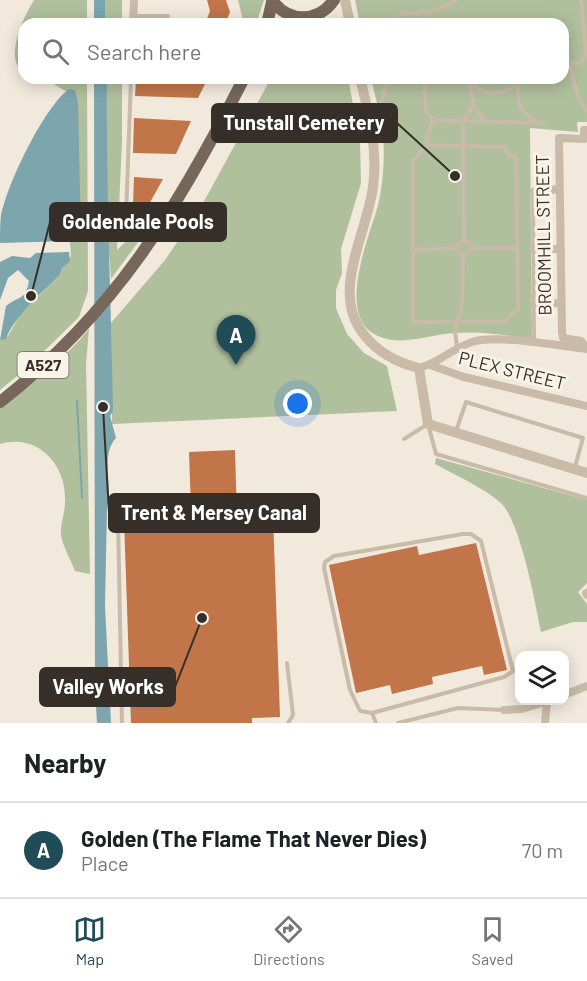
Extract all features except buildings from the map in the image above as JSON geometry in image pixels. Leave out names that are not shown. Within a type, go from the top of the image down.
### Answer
[{"type":"main road","points":[[272,1],[283,12],[307,17],[326,10],[334,0]]},
{"type":"main road","points":[[268,18],[272,1]]},
{"type":"main road","name":"A527","points":[[0,402],[37,371],[115,290],[181,197],[241,84]]},
{"type":"street","points":[[133,18],[134,0]]},
{"type":"street","points":[[345,0],[349,18]]},
{"type":"street","points":[[361,84],[372,134],[373,187],[351,278],[349,307],[352,319],[372,346],[393,359],[425,367],[457,348],[483,339],[587,349]]},
{"type":"street","points":[[585,141],[584,130],[587,130]]},
{"type":"street","name":"BROOMHILL STREET","points":[[585,141],[559,138],[559,189],[563,338],[581,341],[587,349]]},
{"type":"street","points":[[533,192],[559,189]]},
{"type":"street","points":[[533,249],[561,249]]},
{"type":"street","points":[[534,304],[561,303]]},
{"type":"street","points":[[425,367],[428,424],[587,473]]},
{"type":"street","name":"PLEX STREET","points":[[425,367],[587,406]]},
{"type":"street","points":[[569,693],[587,686]]},
{"type":"street","points":[[504,710],[522,710],[537,705]]},
{"type":"street","points":[[545,723],[548,705]]},
{"type":"lane","points":[[398,18],[403,13],[426,13],[445,7],[456,0]]},
{"type":"lane","points":[[580,0],[586,54],[584,61],[569,63],[579,99],[587,111]]},
{"type":"lane","points":[[426,13],[426,18]]},
{"type":"lane","points":[[150,18],[168,16]]},
{"type":"lane","points":[[126,216],[131,84]]},
{"type":"lane","points":[[372,134],[386,84]]},
{"type":"lane","points":[[424,84],[426,111],[433,120],[542,123],[520,107],[516,93],[519,84]]},
{"type":"lane","points":[[468,84],[478,114],[486,122]]},
{"type":"lane","points":[[474,84],[485,92],[498,93],[510,90],[517,84]]},
{"type":"lane","points":[[464,240],[461,122],[470,114],[474,104],[485,92]]},
{"type":"lane","points":[[425,145],[504,147],[506,152],[516,157],[515,248],[518,310],[511,314],[507,321],[412,322],[413,161],[425,145],[433,120]]},
{"type":"lane","points":[[533,192],[534,338]]},
{"type":"lane","points":[[463,255],[468,254],[471,248],[469,242],[464,240]]},
{"type":"lane","points":[[457,248],[459,242],[464,240]]},
{"type":"lane","points":[[412,250],[457,248]]},
{"type":"lane","points":[[457,248],[463,255],[462,305],[455,330],[457,348]]},
{"type":"lane","points":[[471,248],[515,248]]},
{"type":"lane","points":[[455,432],[466,402],[583,438],[585,441],[574,469]]},
{"type":"lane","points":[[404,439],[428,424],[436,454],[587,498]]},
{"type":"lane","points":[[122,723],[118,518],[121,510],[130,506],[160,503]]},
{"type":"lane","points":[[463,534],[477,536],[481,541],[513,671],[504,677],[372,713],[360,711],[350,690],[324,568],[325,562],[334,556],[463,534]]},
{"type":"lane","points":[[287,663],[293,715],[288,723]]},
{"type":"lane","points":[[398,723],[458,708],[504,710]]},
{"type":"lane","points":[[372,713],[376,723]]},
{"type":"green space","points":[[34,0],[87,0],[87,18],[25,18]]},
{"type":"green space","points":[[105,0],[122,0],[122,18],[105,18]]},
{"type":"green space","points":[[238,0],[264,0],[258,18],[242,18]]},
{"type":"green space","points":[[355,0],[587,0],[587,122],[577,122],[578,132],[530,128],[532,339],[465,333],[397,340],[378,336],[365,326],[358,312],[358,275],[378,205],[384,162],[380,114],[372,84],[569,84],[569,18],[359,18]]},
{"type":"green space","points":[[18,35],[18,67],[15,54]]},
{"type":"green space","points":[[54,84],[87,84],[88,291],[79,317],[27,368],[0,390],[0,340],[8,336],[21,313],[60,275],[71,256],[70,241],[77,239],[79,167],[75,90],[65,91]]},
{"type":"green space","points":[[107,84],[122,84],[117,250],[142,226],[147,230],[111,279],[106,210]]},
{"type":"green space","points":[[268,84],[349,84],[360,141],[361,183],[341,249],[342,273],[336,290],[336,308],[347,334],[364,353],[387,366],[397,411],[112,424],[111,323],[165,260],[201,207]]},
{"type":"green space","points":[[89,329],[86,364],[90,574],[75,571],[62,540],[64,488],[55,464],[48,455],[26,443],[0,444],[0,408],[58,361]]},
{"type":"green space","points":[[436,458],[587,500],[587,583],[578,592],[587,604],[587,622],[573,622],[541,632],[521,546],[509,514],[502,504],[488,494],[435,464]]},
{"type":"water","points":[[94,0],[105,0],[105,18],[94,18]]},
{"type":"water","points":[[94,84],[107,84],[113,411],[110,416],[116,438],[111,445],[108,462],[105,607],[111,723],[97,723],[95,690]]},
{"type":"water","points":[[69,89],[75,90],[78,103],[81,236],[70,241],[0,243],[1,215],[19,166],[49,112]]},
{"type":"water","points":[[69,252],[70,261],[62,268],[60,275],[22,313],[6,339],[0,340],[6,306],[26,292],[29,281],[18,270],[8,278],[0,300],[0,262],[12,256],[30,258],[36,253]]},
{"type":"waterway","points":[[77,401],[82,498]]},
{"type":"place","name":"Tunstall Cemetery","points":[[455,176]]},
{"type":"place","name":"Goldendale Pools","points":[[31,296]]},
{"type":"place","name":"Golden (The Flame That Never Dies)","points":[[236,365]]},
{"type":"place","name":"Trent & Mersey Canal","points":[[103,407]]},
{"type":"place","name":"Valley Works","points":[[202,618]]}]
